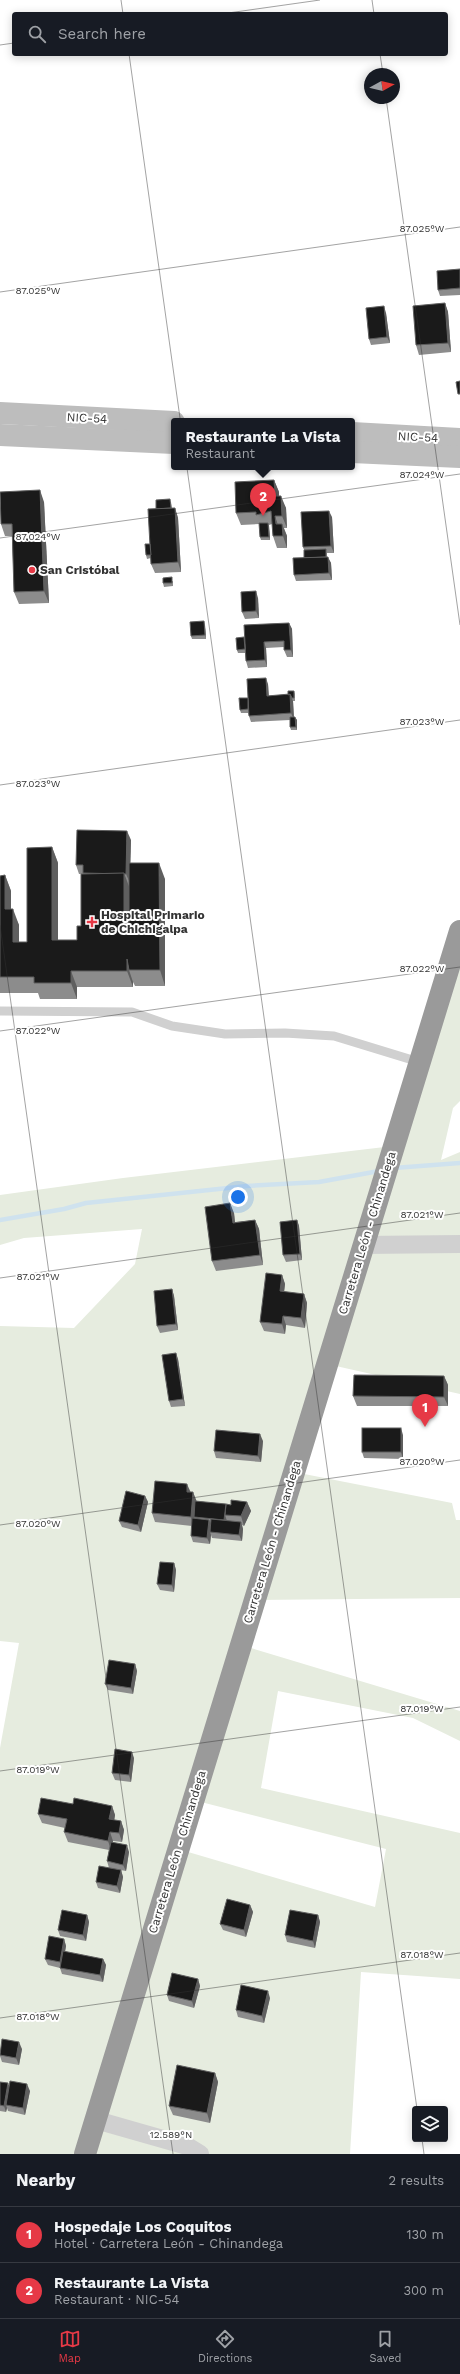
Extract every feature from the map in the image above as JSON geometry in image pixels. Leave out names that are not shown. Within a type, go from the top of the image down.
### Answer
[{"type":"highway","name":"Carretera León - Chinandega","points":[[85,2154],[460,931]]},
{"type":"main road","name":"NIC-54","points":[[0,413],[171,422]]},
{"type":"main road","points":[[91,418],[91,439]]},
{"type":"main road","name":"NIC-54","points":[[355,433],[460,439]]},
{"type":"main road","name":"NIC-54","points":[[0,435],[171,443]]},
{"type":"main road","name":"NIC-54","points":[[355,452],[460,457]]},
{"type":"street","points":[[363,1245],[460,1244]]},
{"type":"street","points":[[96,2120],[187,2146],[200,2154]]},
{"type":"lane","points":[[0,1011],[132,1012],[172,1026],[226,1034],[284,1033],[334,1036],[420,1062]]},
{"type":"shaded area","points":[[460,931],[460,1101],[453,1108],[441,1160],[460,1152],[460,1394],[327,1364],[294,1472],[452,1503],[456,1520],[460,1520],[460,1598],[255,1600],[241,1645],[460,1711],[460,1741],[413,1718],[278,1691],[261,1788],[460,1833],[460,1979],[361,1972],[350,2154],[0,2154],[0,1748],[19,1643],[0,1641],[0,1326],[74,1328],[135,1264],[142,1229],[24,1238],[0,1245],[0,1195],[123,1178],[393,1146]],"holes":[[[193,1800],[386,1849],[375,1907],[178,1849]]]},
{"type":"building","points":[[460,269],[460,288],[438,290],[437,271]]},
{"type":"building","points":[[445,303],[448,343],[416,345],[413,306]]},
{"type":"building","points":[[384,306],[387,337],[369,339],[366,308]]},
{"type":"building","points":[[460,381],[460,394],[458,394],[456,382]]},
{"type":"building","points":[[274,480],[275,496],[281,496],[282,516],[275,516],[276,524],[282,524],[283,536],[273,536],[271,511],[256,515],[256,512],[236,513],[235,482]]},
{"type":"building","name":"San Cristóbal","points":[[40,490],[44,591],[14,592],[12,524],[1,524],[0,492]]},
{"type":"building","points":[[170,499],[171,508],[156,509],[156,500]]},
{"type":"building","points":[[175,508],[178,562],[151,564],[148,509]]},
{"type":"building","points":[[329,511],[331,546],[303,547],[301,512]]},
{"type":"building","points":[[259,523],[268,523],[269,537],[260,537]]},
{"type":"building","points":[[145,544],[150,544],[151,555],[146,555]]},
{"type":"building","points":[[326,549],[326,557],[304,558],[304,550]]},
{"type":"building","points":[[328,557],[329,573],[294,575],[293,558]]},
{"type":"building","points":[[172,577],[172,583],[163,583],[163,578]]},
{"type":"building","points":[[256,591],[256,611],[242,612],[241,592]]},
{"type":"building","points":[[204,621],[205,635],[191,636],[190,622]]},
{"type":"building","points":[[289,623],[291,650],[284,650],[284,641],[264,642],[265,660],[246,661],[244,625]]},
{"type":"building","points":[[244,637],[245,649],[237,650],[236,638]]},
{"type":"building","points":[[266,678],[267,696],[290,694],[291,713],[249,716],[247,679]]},
{"type":"building","points":[[288,691],[294,691],[294,698],[292,698],[290,694],[288,695]]},
{"type":"building","points":[[239,698],[248,698],[248,709],[240,710]]},
{"type":"building","points":[[290,717],[295,717],[296,727],[290,727]]},
{"type":"building","points":[[77,830],[127,831],[126,874],[83,873],[83,865],[76,865]]},
{"type":"building","points":[[52,847],[52,940],[77,940],[77,926],[81,926],[81,874],[124,873],[124,928],[129,928],[129,863],[159,863],[160,970],[129,970],[127,959],[127,971],[71,971],[71,983],[34,983],[34,977],[0,977],[0,876],[5,875],[5,909],[13,909],[13,942],[27,942],[27,848]]},
{"type":"building","points":[[230,1203],[233,1223],[255,1220],[260,1255],[212,1261],[205,1207]]},
{"type":"building","points":[[297,1220],[300,1254],[283,1255],[280,1222]]},
{"type":"building","points":[[266,1273],[282,1275],[280,1291],[304,1294],[301,1318],[283,1316],[282,1324],[260,1322]]},
{"type":"building","points":[[172,1289],[176,1324],[157,1326],[154,1291]]},
{"type":"building","points":[[176,1353],[183,1399],[169,1401],[162,1355]]},
{"type":"building","points":[[354,1375],[444,1376],[444,1397],[353,1396]]},
{"type":"building","points":[[362,1428],[401,1428],[401,1452],[362,1452]]},
{"type":"building","points":[[216,1430],[260,1434],[258,1456],[214,1451]]},
{"type":"building","points":[[155,1481],[187,1484],[187,1492],[193,1492],[191,1517],[152,1513]]},
{"type":"building","points":[[126,1491],[145,1496],[138,1525],[119,1521]]},
{"type":"building","points":[[231,1500],[247,1502],[241,1516],[225,1515],[226,1504],[231,1505]]},
{"type":"building","points":[[195,1501],[226,1504],[224,1520],[194,1517]]},
{"type":"building","points":[[192,1518],[209,1520],[207,1538],[191,1536]]},
{"type":"building","points":[[211,1519],[241,1522],[239,1535],[210,1532]]},
{"type":"building","points":[[160,1562],[174,1563],[172,1585],[157,1584]]},
{"type":"building","points":[[109,1660],[135,1664],[131,1688],[105,1684]]},
{"type":"building","points":[[115,1749],[132,1752],[129,1775],[112,1773]]},
{"type":"building","points":[[41,1798],[73,1804],[74,1798],[112,1806],[109,1819],[121,1821],[119,1833],[110,1832],[108,1841],[64,1832],[67,1819],[38,1814]]},
{"type":"building","points":[[111,1842],[127,1845],[123,1865],[107,1861]]},
{"type":"building","points":[[99,1866],[121,1870],[117,1886],[96,1882]]},
{"type":"building","points":[[227,1899],[250,1905],[244,1930],[220,1924]]},
{"type":"building","points":[[62,1910],[87,1915],[83,1935],[58,1930]]},
{"type":"building","points":[[290,1910],[318,1915],[313,1941],[285,1935]]},
{"type":"building","points":[[49,1936],[64,1939],[60,1962],[45,1959]]},
{"type":"building","points":[[63,1951],[103,1959],[100,1975],[60,1968]]},
{"type":"building","points":[[172,1973],[198,1979],[192,2001],[167,1995]]},
{"type":"building","points":[[241,1985],[268,1991],[262,2016],[236,2010]]},
{"type":"building","points":[[2,2039],[19,2042],[16,2058],[0,2055]]},
{"type":"building","points":[[177,2065],[215,2073],[207,2113],[169,2106]]},
{"type":"building","points":[[10,2081],[27,2084],[23,2108],[6,2105]]},
{"type":"building","points":[[0,2082],[8,2083],[4,2106],[0,2105]]},
{"type":"waterway","points":[[394,1168],[460,1163]]},
{"type":"waterway","points":[[0,1220],[64,1209],[86,1203],[247,1186],[319,1182],[379,1171]]},
{"type":"place","name":"Restaurante La Vista","points":[[263,516]]},
{"type":"place","name":"San Cristóbal","points":[[32,570]]},
{"type":"place","name":"Hospital Primario de Chichigalpa","points":[[92,922]]},
{"type":"place","name":"Hospedaje Los Coquitos","points":[[425,1427]]}]
